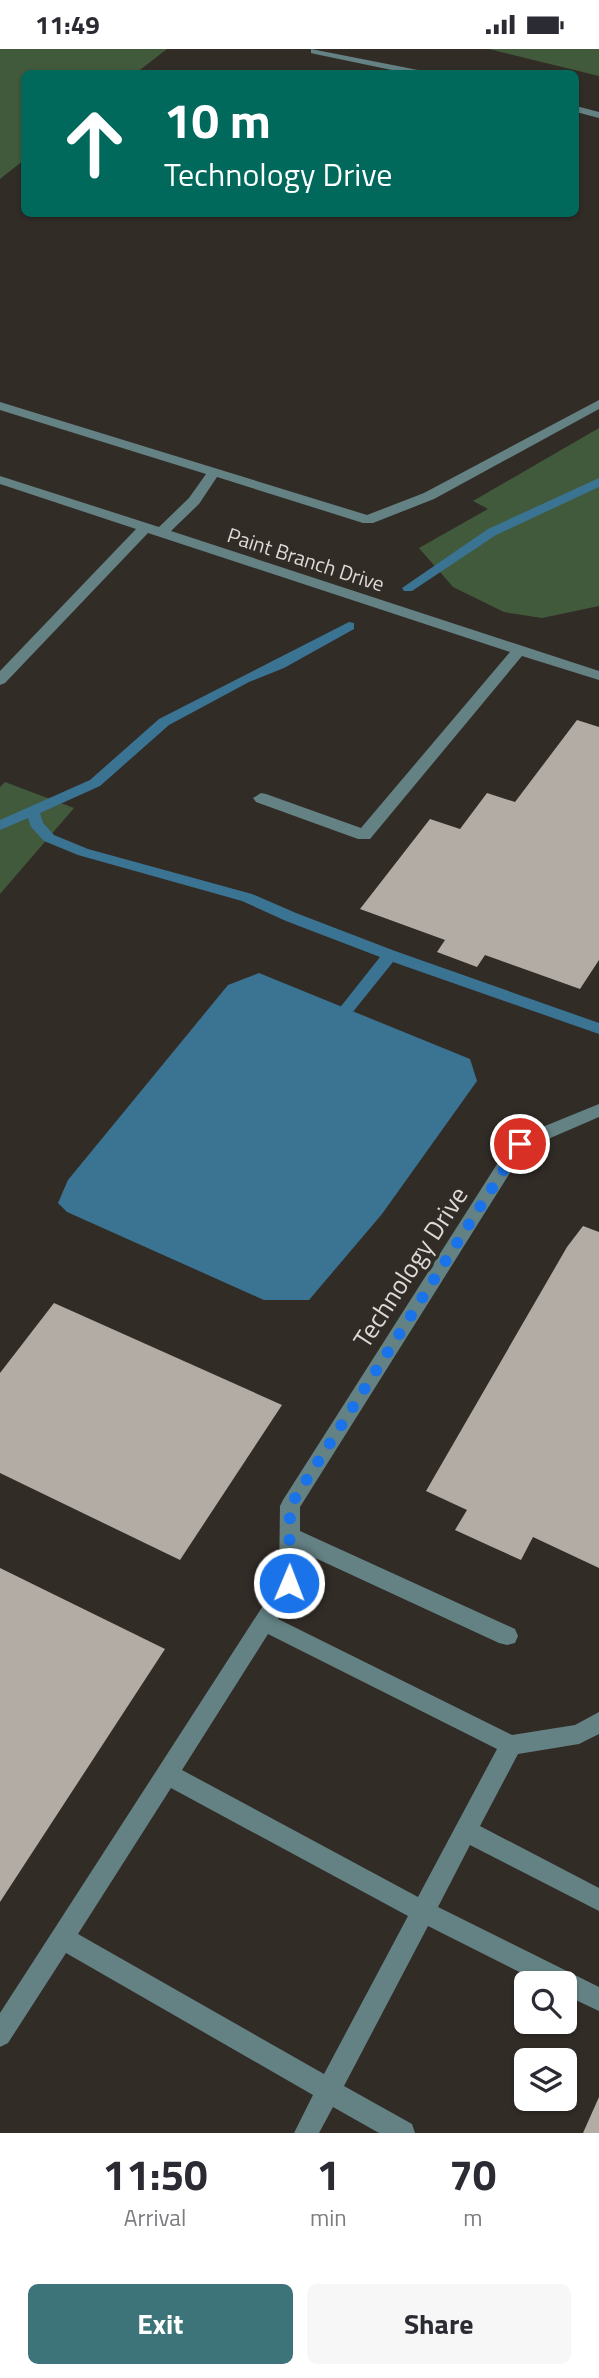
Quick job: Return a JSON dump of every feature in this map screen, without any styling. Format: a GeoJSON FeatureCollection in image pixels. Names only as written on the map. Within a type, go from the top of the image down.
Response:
{"type":"FeatureCollection","features":[{"type":"Feature","properties":{"kind":"street"},"geometry":{"type":"LineString","coordinates":[[315,51],[404,70]]}},
{"type":"Feature","properties":{"kind":"street"},"geometry":{"type":"LineString","coordinates":[[579,110],[599,115]]}},
{"type":"Feature","properties":{"kind":"street"},"geometry":{"type":"LineString","coordinates":[[0,406],[368,520],[429,496],[599,404]]}},
{"type":"Feature","properties":{"kind":"street"},"geometry":{"type":"LineString","coordinates":[[160,534],[194,501],[214,472]]}},
{"type":"Feature","properties":{"kind":"street","name":"Paint Branch Drive"},"geometry":{"type":"LineString","coordinates":[[0,479],[144,529],[599,676]]}},
{"type":"Feature","properties":{"kind":"street"},"geometry":{"type":"LineString","coordinates":[[0,680],[144,529]]}},
{"type":"Feature","properties":{"kind":"street"},"geometry":{"type":"LineString","coordinates":[[261,798],[364,835],[519,650]]}},
{"type":"Feature","properties":{"kind":"street","name":"Technology Drive"},"geometry":{"type":"LineString","coordinates":[[0,2035],[289,1583],[290,1506],[520,1144],[599,1111]]}},
{"type":"Feature","properties":{"kind":"street"},"geometry":{"type":"LineString","coordinates":[[289,1537],[507,1636]]}},
{"type":"Feature","properties":{"kind":"street"},"geometry":{"type":"LineString","coordinates":[[264,1622],[511,1745],[579,1734],[599,1722]]}},
{"type":"Feature","properties":{"kind":"street"},"geometry":{"type":"LineString","coordinates":[[306,2133],[511,1745]]}},
{"type":"Feature","properties":{"kind":"street"},"geometry":{"type":"LineString","coordinates":[[167,1774],[423,1912],[599,1999]]}},
{"type":"Feature","properties":{"kind":"street"},"geometry":{"type":"LineString","coordinates":[[466,1831],[599,1900]]}},
{"type":"Feature","properties":{"kind":"street"},"geometry":{"type":"LineString","coordinates":[[62,1938],[403,2133]]}},
{"type":"Feature","properties":{"kind":"green space"},"geometry":{"type":"Polygon","coordinates":[[[0,49],[167,49],[140,70],[21,70],[21,162],[0,179],[0,49]]]}},
{"type":"Feature","properties":{"kind":"green space"},"geometry":{"type":"Polygon","coordinates":[[[489,49],[599,49],[599,76],[489,49]]]}},
{"type":"Feature","properties":{"kind":"green space"},"geometry":{"type":"Polygon","coordinates":[[[599,428],[599,606],[542,618],[504,612],[453,587],[419,548],[488,509],[473,501],[599,428]]]}},
{"type":"Feature","properties":{"kind":"green space"},"geometry":{"type":"Polygon","coordinates":[[[5,782],[74,808],[0,894],[0,787],[5,782]]]}},
{"type":"Feature","properties":{"kind":"water"},"geometry":{"type":"Polygon","coordinates":[[[259,973],[470,1059],[477,1081],[382,1214],[309,1300],[264,1300],[67,1212],[58,1203],[68,1180],[228,985],[259,973]]]}},
{"type":"Feature","properties":{"kind":"building"},"geometry":{"type":"Polygon","coordinates":[[[577,720],[599,727],[599,960],[580,989],[485,955],[477,967],[437,952],[445,940],[360,909],[430,819],[460,829],[487,793],[515,802],[577,720]]]}},
{"type":"Feature","properties":{"kind":"building"},"geometry":{"type":"Polygon","coordinates":[[[583,1226],[599,1232],[599,1568],[533,1537],[521,1560],[455,1530],[467,1510],[426,1491],[567,1247],[583,1226]]]}},
{"type":"Feature","properties":{"kind":"building"},"geometry":{"type":"Polygon","coordinates":[[[54,1303],[282,1405],[180,1560],[0,1473],[0,1373],[54,1303]]]}},
{"type":"Feature","properties":{"kind":"building"},"geometry":{"type":"Polygon","coordinates":[[[0,1568],[165,1649],[0,1902],[0,1568]]]}},
{"type":"Feature","properties":{"kind":"building"},"geometry":{"type":"Polygon","coordinates":[[[599,2097],[599,2133],[583,2133],[599,2097]]]}},
{"type":"Feature","properties":{"kind":"waterway"},"geometry":{"type":"LineString","coordinates":[[408,588],[492,532],[599,482]]}},
{"type":"Feature","properties":{"kind":"waterway"},"geometry":{"type":"LineString","coordinates":[[0,825],[95,783],[164,722],[244,679],[279,665],[349,626]]}},
{"type":"Feature","properties":{"kind":"waterway"},"geometry":{"type":"LineString","coordinates":[[33,811],[36,824],[49,838],[83,852],[247,897],[390,955]]}},
{"type":"Feature","properties":{"kind":"waterway"},"geometry":{"type":"LineString","coordinates":[[347,1009],[390,955]]}},
{"type":"Feature","properties":{"kind":"waterway"},"geometry":{"type":"LineString","coordinates":[[390,955],[599,1029]]}},
{"type":"Feature","properties":{"kind":"route"},"geometry":{"type":"LineString","coordinates":[[289,1583],[290,1506],[520,1144]]}}]}
